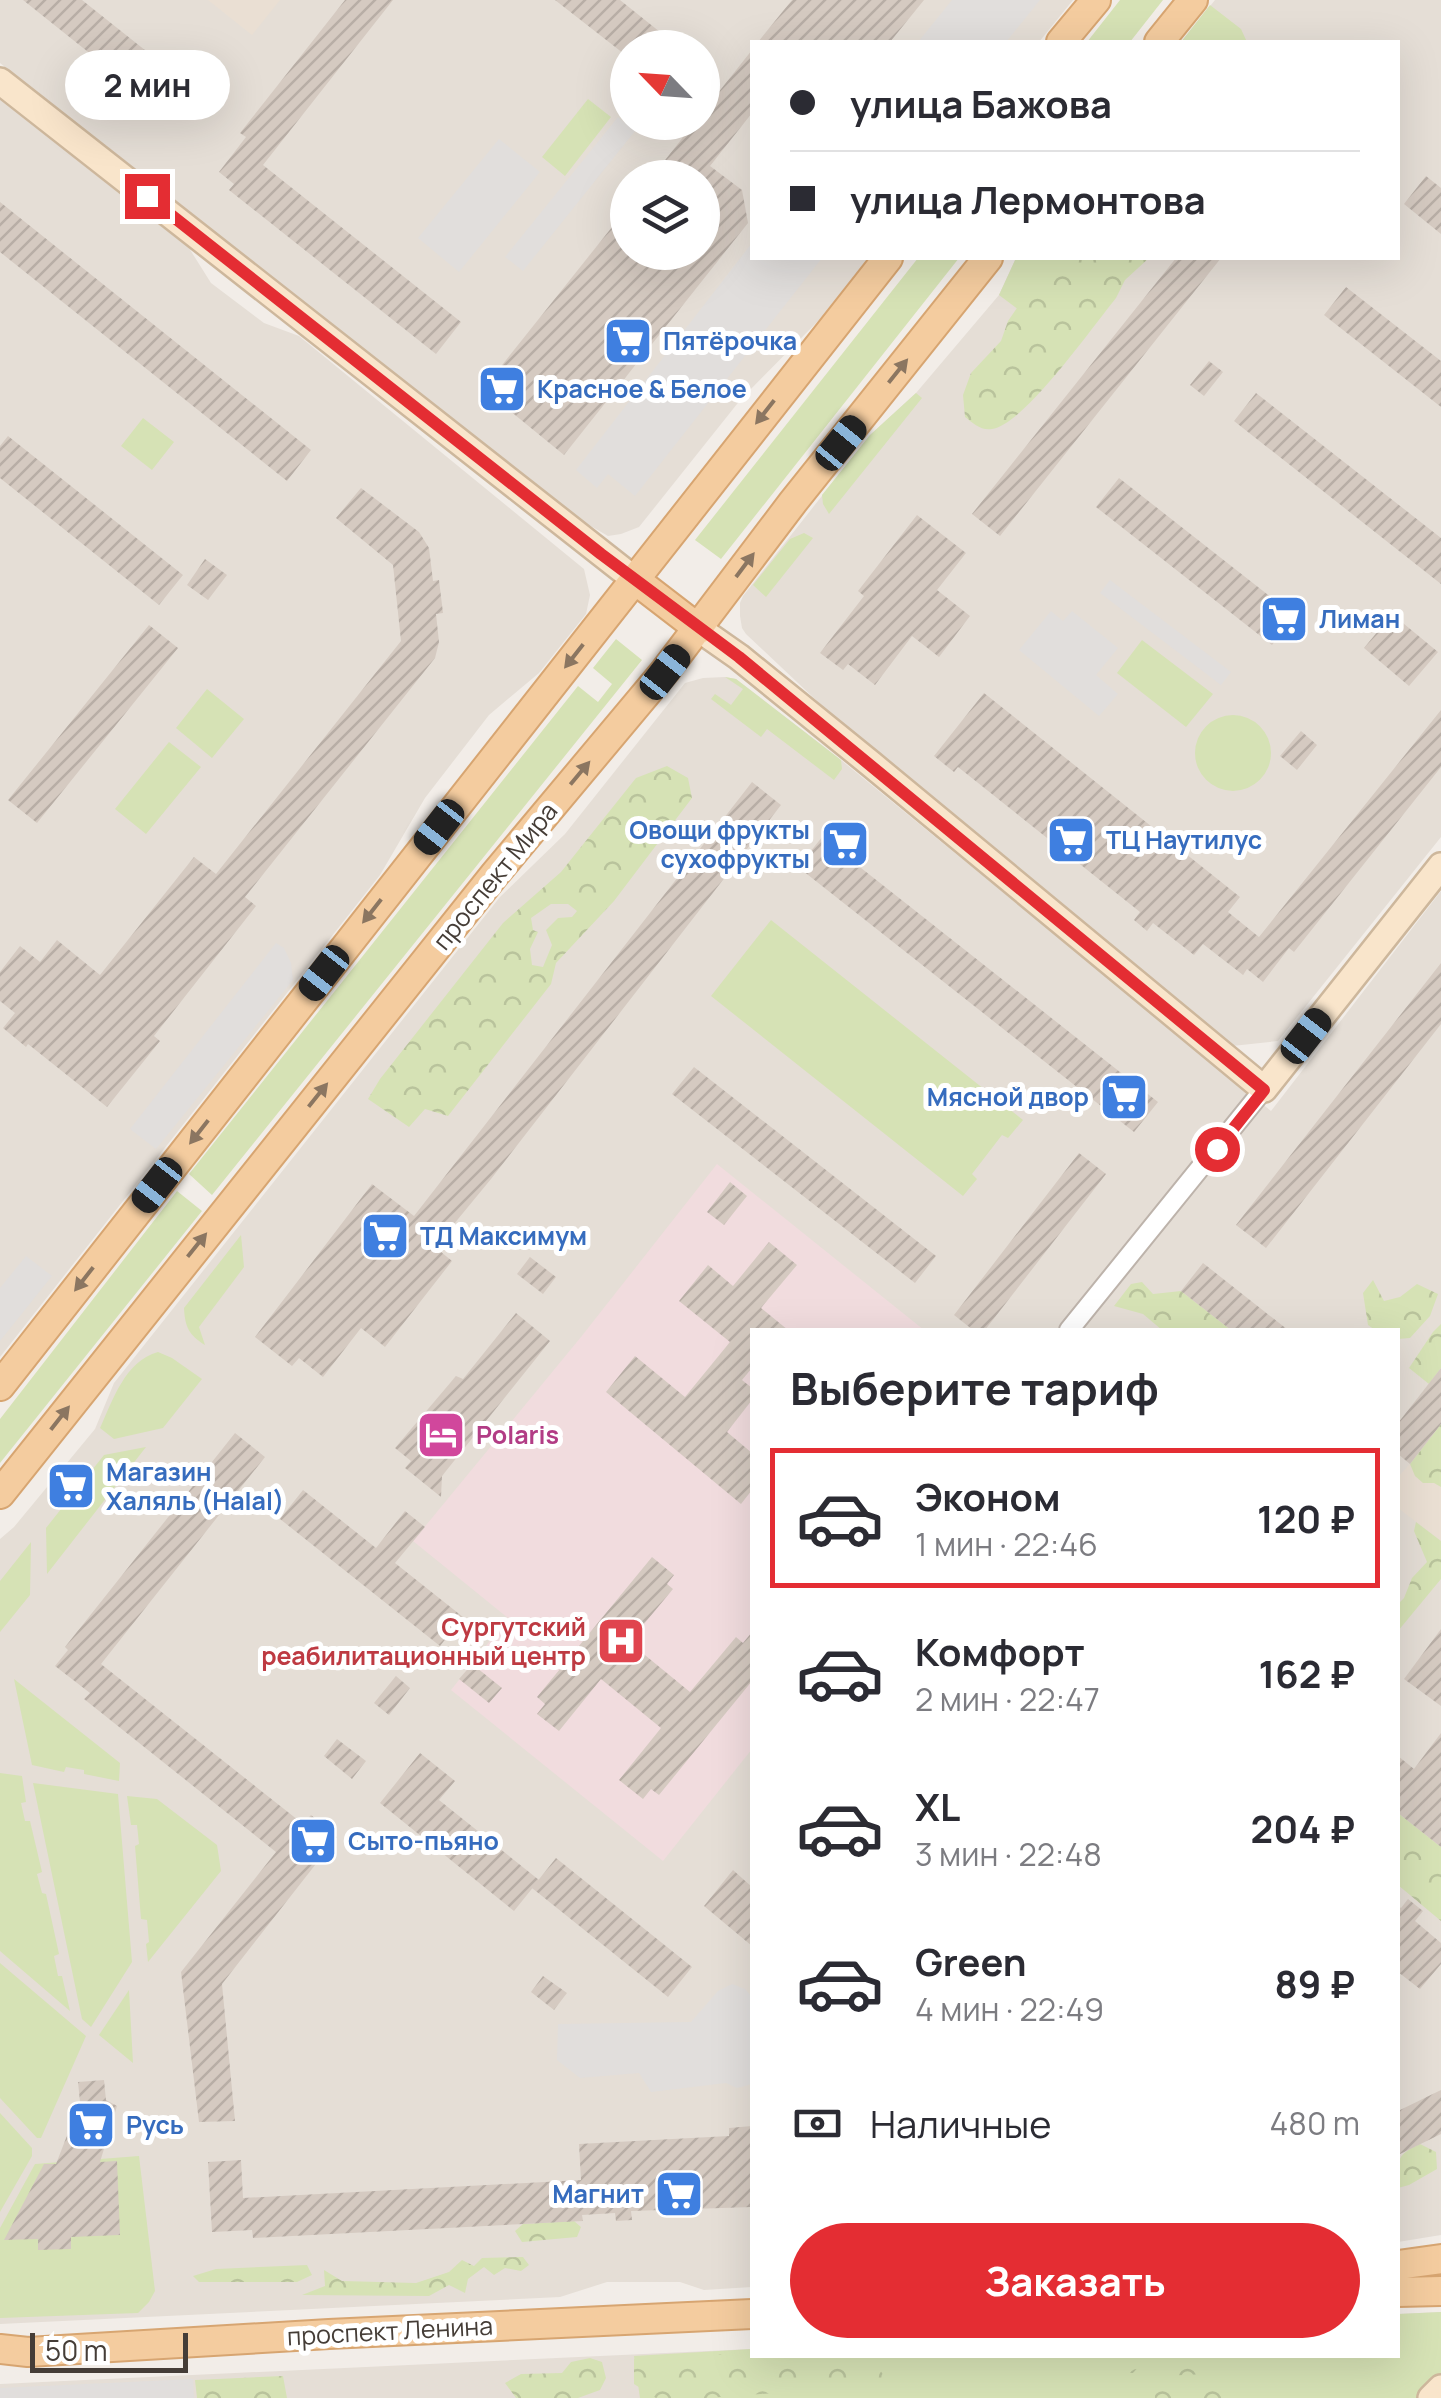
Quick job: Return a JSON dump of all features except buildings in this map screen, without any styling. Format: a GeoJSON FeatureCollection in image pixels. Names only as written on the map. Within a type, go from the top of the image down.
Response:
{"type":"FeatureCollection","features":[{"type":"Feature","properties":{"kind":"main road"},"geometry":{"type":"LineString","coordinates":[[1064,40],[1096,0]]}},
{"type":"Feature","properties":{"kind":"main road"},"geometry":{"type":"LineString","coordinates":[[1161,40],[1193,0]]}},
{"type":"Feature","properties":{"kind":"main road"},"geometry":{"type":"LineString","coordinates":[[0,1386],[886,260]]}},
{"type":"Feature","properties":{"kind":"main road","name":"проспект Мира"},"geometry":{"type":"LineString","coordinates":[[0,1494],[483,889],[698,629],[793,502],[986,260]]}},
{"type":"Feature","properties":{"kind":"main road"},"geometry":{"type":"LineString","coordinates":[[634,580],[698,629]]}},
{"type":"Feature","properties":{"kind":"main road"},"geometry":{"type":"LineString","coordinates":[[1400,2265],[1441,2259]]}},
{"type":"Feature","properties":{"kind":"main road"},"geometry":{"type":"LineString","coordinates":[[1400,2292],[1441,2290]]}},
{"type":"Feature","properties":{"kind":"main road","name":"проспект Ленина"},"geometry":{"type":"LineString","coordinates":[[0,2360],[14,2350],[750,2314]]}},
{"type":"Feature","properties":{"kind":"street"},"geometry":{"type":"LineString","coordinates":[[0,82],[634,580]]}},
{"type":"Feature","properties":{"kind":"street"},"geometry":{"type":"LineString","coordinates":[[698,629],[739,657],[1264,1090]]}},
{"type":"Feature","properties":{"kind":"street"},"geometry":{"type":"LineString","coordinates":[[1070,1328],[1441,866]]}},
{"type":"Feature","properties":{"kind":"street"},"geometry":{"type":"LineString","coordinates":[[1431,2398],[1441,2388]]}},
{"type":"Feature","properties":{"kind":"shaded area"},"geometry":{"type":"Polygon","coordinates":[[[0,0],[1073,0],[1041,40],[750,40],[750,260],[867,260],[823,316],[741,399],[639,527],[608,536],[577,518],[0,63],[0,0]]]}},
{"type":"Feature","properties":{"kind":"shaded area"},"geometry":{"type":"Polygon","coordinates":[[[208,0],[280,0],[252,35],[208,0]]]}},
{"type":"Feature","properties":{"kind":"shaded area"},"geometry":{"type":"Polygon","coordinates":[[[952,0],[1040,0],[1008,40],[920,40],[952,0]]]}},
{"type":"Feature","properties":{"kind":"shaded area"},"geometry":{"type":"Polygon","coordinates":[[[1215,0],[1441,0],[1441,837],[1278,1041],[1232,1046],[835,718],[746,634],[740,616],[743,596],[870,435],[916,393],[999,295],[1015,260],[1400,260],[1400,40],[1183,40],[1215,0]]]}},
{"type":"Feature","properties":{"kind":"shaded area"},"geometry":{"type":"Polygon","coordinates":[[[0,100],[189,248],[211,283],[264,323],[299,336],[584,569],[590,595],[586,614],[539,673],[489,715],[425,798],[380,875],[0,1357],[0,100]]]}},
{"type":"Feature","properties":{"kind":"shaded area"},"geometry":{"type":"Polygon","coordinates":[[[610,127],[610,140],[628,140],[523,271],[505,257],[610,127]]]}},
{"type":"Feature","properties":{"kind":"shaded area"},"geometry":{"type":"Polygon","coordinates":[[[499,139],[540,172],[459,272],[418,238],[499,139]]]}},
{"type":"Feature","properties":{"kind":"shaded area"},"geometry":{"type":"Polygon","coordinates":[[[750,246],[750,260],[820,260],[635,496],[608,474],[597,488],[576,470],[750,246]]]}},
{"type":"Feature","properties":{"kind":"shaded area"},"geometry":{"type":"Polygon","coordinates":[[[1110,580],[1231,672],[1221,685],[1100,593],[1110,580]]]}},
{"type":"Feature","properties":{"kind":"shaded area"},"geometry":{"type":"Polygon","coordinates":[[[1051,611],[1063,621],[1072,611],[1118,648],[1096,675],[1118,694],[1099,716],[1019,650],[1051,611]]]}},
{"type":"Feature","properties":{"kind":"shaded area"},"geometry":{"type":"Polygon","coordinates":[[[703,678],[736,679],[1271,1111],[1441,891],[1441,2235],[1400,2242],[1400,1328],[750,1328],[750,2287],[704,2290],[680,2282],[607,2282],[560,2297],[0,2324],[0,1539],[95,1429],[114,1383],[500,897],[565,834],[685,683],[703,678]]]}},
{"type":"Feature","properties":{"kind":"shaded area"},"geometry":{"type":"Polygon","coordinates":[[[276,943],[284,948],[291,963],[293,980],[156,1149],[130,1129],[276,943]]]}},
{"type":"Feature","properties":{"kind":"shaded area"},"geometry":{"type":"Polygon","coordinates":[[[717,1164],[922,1328],[750,1328],[750,1752],[663,1861],[451,1690],[508,1618],[413,1541],[717,1164]]]}},
{"type":"Feature","properties":{"kind":"shaded area"},"geometry":{"type":"Polygon","coordinates":[[[26,1256],[52,1276],[0,1341],[0,1288],[26,1256]]]}},
{"type":"Feature","properties":{"kind":"shaded area"},"geometry":{"type":"Polygon","coordinates":[[[1410,1464],[1441,1473],[1441,1541],[1400,1510],[1400,1475],[1410,1464]]]}},
{"type":"Feature","properties":{"kind":"shaded area"},"geometry":{"type":"Polygon","coordinates":[[[732,1984],[750,1995],[750,2085],[737,2088],[726,2083],[651,2092],[639,2073],[580,2078],[557,2060],[558,2024],[691,2022],[718,1991],[732,1984]]]}},
{"type":"Feature","properties":{"kind":"shaded area"},"geometry":{"type":"Polygon","coordinates":[[[1441,2312],[1441,2374],[1418,2398],[0,2398],[0,2384],[750,2349],[750,2358],[1400,2358],[1400,2314],[1441,2312]]]}},
{"type":"Feature","properties":{"kind":"shaded area"},"geometry":{"type":"Polygon","coordinates":[[[193,2379],[194,2398],[0,2398],[0,2388],[193,2379]]]}},
{"type":"Feature","properties":{"kind":"green space"},"geometry":{"type":"Polygon","coordinates":[[[1120,0],[1163,0],[1132,40],[1089,40],[1120,0]]]}},
{"type":"Feature","properties":{"kind":"green space"},"geometry":{"type":"Polygon","coordinates":[[[1210,5],[1241,29],[1246,40],[1183,40],[1210,5]]]}},
{"type":"Feature","properties":{"kind":"green space"},"geometry":{"type":"Polygon","coordinates":[[[588,99],[610,116],[565,176],[542,157],[588,99]]]}},
{"type":"Feature","properties":{"kind":"green space"},"geometry":{"type":"Polygon","coordinates":[[[916,260],[957,260],[721,559],[695,540],[916,260]]]}},
{"type":"Feature","properties":{"kind":"green space"},"geometry":{"type":"Polygon","coordinates":[[[1015,260],[1091,260],[1038,324],[999,295],[1015,260]]]}},
{"type":"Feature","properties":{"kind":"green space"},"geometry":{"type":"Polygon","coordinates":[[[1059,260],[1147,260],[1125,280],[1116,298],[1075,351],[1022,411],[992,429],[981,428],[965,417],[963,395],[971,373],[1001,341],[1008,321],[1028,292],[1059,260]]]}},
{"type":"Feature","properties":{"kind":"green space"},"geometry":{"type":"Polygon","coordinates":[[[916,393],[922,398],[829,514],[822,495],[870,435],[916,393]]]}},
{"type":"Feature","properties":{"kind":"green space"},"geometry":{"type":"Polygon","coordinates":[[[143,418],[174,442],[152,470],[121,446],[143,418]]]}},
{"type":"Feature","properties":{"kind":"green space"},"geometry":{"type":"Polygon","coordinates":[[[804,533],[813,538],[766,597],[753,585],[790,539],[804,533]]]}},
{"type":"Feature","properties":{"kind":"green space"},"geometry":{"type":"Polygon","coordinates":[[[616,639],[642,660],[212,1195],[189,1174],[578,686],[598,702],[612,684],[593,668],[616,639]]]}},
{"type":"Feature","properties":{"kind":"green space"},"geometry":{"type":"Polygon","coordinates":[[[1142,640],[1213,694],[1186,727],[1117,673],[1142,640]]]}},
{"type":"Feature","properties":{"kind":"green space"},"geometry":{"type":"Polygon","coordinates":[[[725,677],[736,679],[841,760],[842,769],[834,780],[767,729],[761,737],[711,699],[715,694],[731,705],[743,689],[725,677]]]}},
{"type":"Feature","properties":{"kind":"green space"},"geometry":{"type":"Polygon","coordinates":[[[207,689],[244,719],[212,758],[176,728],[207,689]]]}},
{"type":"Feature","properties":{"kind":"green space"},"geometry":{"type":"Polygon","coordinates":[[[1233,715],[1260,726],[1271,753],[1260,780],[1233,791],[1206,780],[1195,753],[1206,726],[1233,715]]]}},
{"type":"Feature","properties":{"kind":"green space"},"geometry":{"type":"Polygon","coordinates":[[[169,742],[201,767],[146,834],[115,809],[169,742]]]}},
{"type":"Feature","properties":{"kind":"green space"},"geometry":{"type":"Polygon","coordinates":[[[667,766],[688,778],[692,798],[614,901],[556,963],[551,984],[448,1116],[425,1109],[409,1127],[368,1099],[503,923],[561,872],[636,778],[667,766]],[[551,904],[531,918],[533,930],[538,932],[530,949],[532,965],[543,967],[552,945],[546,930],[558,918],[572,917],[577,911],[568,904],[551,904]]]}},
{"type":"Feature","properties":{"kind":"green space"},"geometry":{"type":"Polygon","coordinates":[[[771,920],[1023,1120],[1008,1138],[1002,1135],[972,1174],[977,1179],[963,1196],[711,996],[771,920]]]}},
{"type":"Feature","properties":{"kind":"green space"},"geometry":{"type":"Polygon","coordinates":[[[177,1191],[202,1211],[0,1463],[0,1419],[177,1191]]]}},
{"type":"Feature","properties":{"kind":"green space"},"geometry":{"type":"Polygon","coordinates":[[[241,1235],[244,1267],[199,1327],[205,1345],[189,1330],[184,1308],[241,1235]]]}},
{"type":"Feature","properties":{"kind":"green space"},"geometry":{"type":"Polygon","coordinates":[[[1373,1280],[1384,1301],[1400,1297],[1417,1284],[1438,1294],[1430,1316],[1410,1338],[1400,1339],[1400,1328],[1368,1325],[1363,1293],[1373,1280]]]}},
{"type":"Feature","properties":{"kind":"green space"},"geometry":{"type":"Polygon","coordinates":[[[1142,1282],[1153,1294],[1181,1291],[1228,1328],[1160,1328],[1143,1314],[1114,1306],[1131,1284],[1142,1282]]]}},
{"type":"Feature","properties":{"kind":"green space"},"geometry":{"type":"Polygon","coordinates":[[[1441,1324],[1441,1368],[1429,1384],[1409,1368],[1441,1324]]]}},
{"type":"Feature","properties":{"kind":"green space"},"geometry":{"type":"Polygon","coordinates":[[[158,1352],[202,1379],[163,1428],[114,1439],[100,1428],[115,1394],[137,1364],[158,1352]]]}},
{"type":"Feature","properties":{"kind":"green space"},"geometry":{"type":"Polygon","coordinates":[[[1441,1424],[1441,1487],[1423,1483],[1410,1464],[1441,1424]]]}},
{"type":"Feature","properties":{"kind":"green space"},"geometry":{"type":"Polygon","coordinates":[[[146,1447],[47,1574],[46,1528],[104,1455],[146,1447]]]}},
{"type":"Feature","properties":{"kind":"green space"},"geometry":{"type":"Polygon","coordinates":[[[1416,1522],[1441,1541],[1441,1579],[1400,1629],[1400,1602],[1412,1578],[1427,1562],[1414,1531],[1416,1522]]]}},
{"type":"Feature","properties":{"kind":"green space"},"geometry":{"type":"Polygon","coordinates":[[[31,1542],[30,1595],[0,1632],[0,1581],[31,1542]]]}},
{"type":"Feature","properties":{"kind":"green space"},"geometry":{"type":"Polygon","coordinates":[[[14,1679],[120,1763],[119,1781],[84,1774],[84,1770],[66,1767],[64,1772],[32,1765],[14,1679]]]}},
{"type":"Feature","properties":{"kind":"green space"},"geometry":{"type":"Polygon","coordinates":[[[0,1773],[22,1776],[26,1802],[21,1803],[25,1821],[30,1821],[42,1872],[37,1874],[42,1893],[46,1894],[59,1954],[54,1956],[58,1976],[62,1976],[70,2011],[0,1951],[0,1773]]]}},
{"type":"Feature","properties":{"kind":"green space"},"geometry":{"type":"Polygon","coordinates":[[[33,1783],[118,1794],[132,1962],[91,2027],[82,2019],[33,1783]]]}},
{"type":"Feature","properties":{"kind":"green space"},"geometry":{"type":"Polygon","coordinates":[[[127,1796],[157,1799],[217,1845],[221,1871],[148,1962],[147,1920],[141,1919],[135,1846],[139,1844],[137,1825],[131,1825],[127,1796]]]}},
{"type":"Feature","properties":{"kind":"green space"},"geometry":{"type":"Polygon","coordinates":[[[1400,1815],[1441,1847],[1441,1921],[1400,1887],[1400,1815]]]}},
{"type":"Feature","properties":{"kind":"green space"},"geometry":{"type":"Polygon","coordinates":[[[0,1963],[86,2036],[41,2138],[0,2098],[0,1963]]]}},
{"type":"Feature","properties":{"kind":"green space"},"geometry":{"type":"Polygon","coordinates":[[[129,1990],[133,2063],[99,2035],[129,1990]]]}},
{"type":"Feature","properties":{"kind":"green space"},"geometry":{"type":"Polygon","coordinates":[[[0,2113],[32,2148],[32,2156],[0,2212],[0,2113]]]}},
{"type":"Feature","properties":{"kind":"green space"},"geometry":{"type":"Polygon","coordinates":[[[1420,2144],[1436,2152],[1437,2169],[1400,2187],[1400,2159],[1420,2144]]]}},
{"type":"Feature","properties":{"kind":"green space"},"geometry":{"type":"Polygon","coordinates":[[[139,2156],[155,2291],[149,2302],[138,2313],[0,2318],[0,2228],[35,2164],[139,2156]]]}},
{"type":"Feature","properties":{"kind":"green space"},"geometry":{"type":"Polygon","coordinates":[[[574,2221],[581,2227],[577,2237],[522,2242],[515,2231],[523,2224],[574,2221]]]}},
{"type":"Feature","properties":{"kind":"green space"},"geometry":{"type":"Polygon","coordinates":[[[523,2257],[529,2265],[521,2271],[505,2268],[494,2275],[484,2267],[468,2279],[465,2293],[449,2285],[429,2296],[302,2295],[325,2286],[324,2270],[342,2281],[416,2283],[449,2272],[462,2260],[474,2266],[482,2258],[523,2257]]]}},
{"type":"Feature","properties":{"kind":"green space"},"geometry":{"type":"Polygon","coordinates":[[[307,2265],[312,2275],[297,2282],[199,2282],[193,2276],[216,2269],[307,2265]]]}},
{"type":"Feature","properties":{"kind":"green space"},"geometry":{"type":"Polygon","coordinates":[[[1441,2312],[1441,2374],[1418,2398],[640,2398],[634,2356],[750,2349],[750,2358],[1400,2358],[1400,2314],[1441,2312]]]}},
{"type":"Feature","properties":{"kind":"green space"},"geometry":{"type":"Polygon","coordinates":[[[750,2353],[750,2358],[813,2358],[817,2367],[801,2391],[656,2398],[634,2384],[634,2359],[750,2353]]]}},
{"type":"Feature","properties":{"kind":"green space"},"geometry":{"type":"Polygon","coordinates":[[[590,2358],[602,2362],[606,2378],[600,2390],[578,2398],[516,2398],[505,2383],[521,2374],[562,2373],[571,2362],[590,2358]]]}},
{"type":"Feature","properties":{"kind":"green space"},"geometry":{"type":"Polygon","coordinates":[[[843,2358],[872,2358],[888,2382],[819,2393],[817,2387],[843,2358]]]}},
{"type":"Feature","properties":{"kind":"green space"},"geometry":{"type":"Polygon","coordinates":[[[1099,2358],[1146,2358],[1133,2373],[1113,2373],[1099,2358]]]}},
{"type":"Feature","properties":{"kind":"green space"},"geometry":{"type":"Polygon","coordinates":[[[1164,2358],[1211,2358],[1208,2374],[1160,2376],[1164,2358]]]}},
{"type":"Feature","properties":{"kind":"green space"},"geometry":{"type":"Polygon","coordinates":[[[283,2376],[287,2398],[197,2398],[195,2380],[283,2376]]]}},
{"type":"Feature","properties":{"kind":"green space"},"geometry":{"type":"Polygon","coordinates":[[[1239,2382],[1239,2398],[1155,2398],[1155,2390],[1239,2382]]]}},
{"type":"Feature","properties":{"kind":"place","name":"Пятёрочка"},"geometry":{"type":"Point","coordinates":[628,341]}},
{"type":"Feature","properties":{"kind":"place","name":"Красное & Белое"},"geometry":{"type":"Point","coordinates":[502,389]}},
{"type":"Feature","properties":{"kind":"place","name":"Лиман"},"geometry":{"type":"Point","coordinates":[1284,619]}},
{"type":"Feature","properties":{"kind":"place","name":"ТЦ Наутилус"},"geometry":{"type":"Point","coordinates":[1071,840]}},
{"type":"Feature","properties":{"kind":"place","name":"Овощи фрукты сухофрукты"},"geometry":{"type":"Point","coordinates":[845,844]}},
{"type":"Feature","properties":{"kind":"place","name":"Мясной двор"},"geometry":{"type":"Point","coordinates":[1124,1097]}},
{"type":"Feature","properties":{"kind":"place","name":"ТД Максимум"},"geometry":{"type":"Point","coordinates":[385,1236]}},
{"type":"Feature","properties":{"kind":"place","name":"Polaris"},"geometry":{"type":"Point","coordinates":[441,1435]}},
{"type":"Feature","properties":{"kind":"place","name":"Магазин Халяль (Halal)"},"geometry":{"type":"Point","coordinates":[71,1486]}},
{"type":"Feature","properties":{"kind":"place","name":"Сургутский реабилитационный центр"},"geometry":{"type":"Point","coordinates":[621,1641]}},
{"type":"Feature","properties":{"kind":"place","name":"Сыто-пьяно"},"geometry":{"type":"Point","coordinates":[313,1841]}},
{"type":"Feature","properties":{"kind":"place","name":"Русь"},"geometry":{"type":"Point","coordinates":[91,2125]}},
{"type":"Feature","properties":{"kind":"place","name":"Магнит"},"geometry":{"type":"Point","coordinates":[679,2194]}},
{"type":"Feature","properties":{"kind":"route"},"geometry":{"type":"LineString","coordinates":[[147,196],[601,554],[739,657],[1264,1090],[1217,1149]]}}]}
